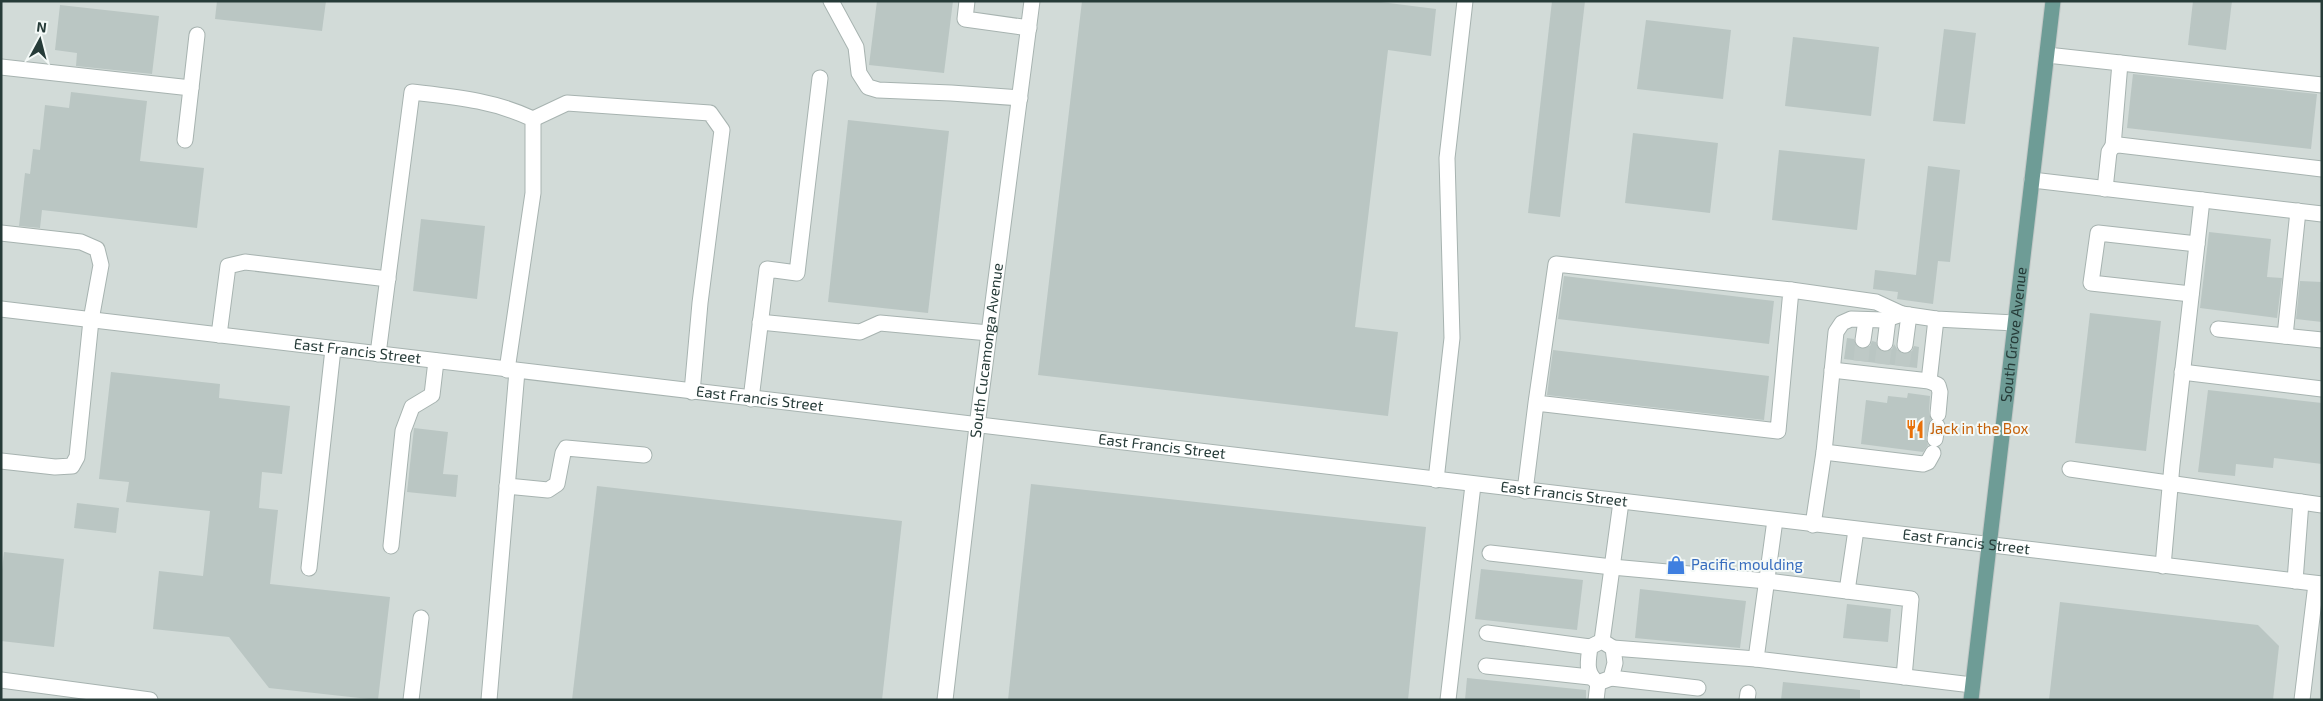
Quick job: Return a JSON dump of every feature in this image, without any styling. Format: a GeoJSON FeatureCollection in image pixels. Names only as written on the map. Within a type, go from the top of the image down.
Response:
{"type":"FeatureCollection","features":[{"type":"Feature","properties":{"kind":"main road","name":"South Grove Avenue"},"geometry":{"type":"LineString","coordinates":[[1972,692],[2053,1]]}},
{"type":"Feature","properties":{"kind":"street"},"geometry":{"type":"LineString","coordinates":[[831,1],[856,47],[859,73],[868,87],[878,90],[1020,98]]}},
{"type":"Feature","properties":{"kind":"street"},"geometry":{"type":"LineString","coordinates":[[967,1],[965,19],[1029,28]]}},
{"type":"Feature","properties":{"kind":"street","name":"South Cucamonga Avenue"},"geometry":{"type":"LineString","coordinates":[[945,700],[977,426],[1032,1]]}},
{"type":"Feature","properties":{"kind":"street"},"geometry":{"type":"LineString","coordinates":[[1436,480],[1452,338],[1447,158],[1465,1]]}},
{"type":"Feature","properties":{"kind":"street"},"geometry":{"type":"LineString","coordinates":[[186,140],[196,35]]}},
{"type":"Feature","properties":{"kind":"street"},"geometry":{"type":"LineString","coordinates":[[2047,55],[2322,85]]}},
{"type":"Feature","properties":{"kind":"street"},"geometry":{"type":"LineString","coordinates":[[2105,189],[2109,152],[2113,146],[2120,63]]}},
{"type":"Feature","properties":{"kind":"street"},"geometry":{"type":"LineString","coordinates":[[1,67],[191,88]]}},
{"type":"Feature","properties":{"kind":"street"},"geometry":{"type":"LineString","coordinates":[[751,399],[767,269],[797,273],[820,78]]}},
{"type":"Feature","properties":{"kind":"street"},"geometry":{"type":"LineString","coordinates":[[378,354],[412,92],[482,101],[509,108],[533,119],[567,103],[710,112],[722,130],[700,303],[692,392]]}},
{"type":"Feature","properties":{"kind":"street"},"geometry":{"type":"LineString","coordinates":[[489,700],[507,486],[512,370],[533,193],[533,119]]}},
{"type":"Feature","properties":{"kind":"street"},"geometry":{"type":"LineString","coordinates":[[2113,146],[2119,145],[2322,169]]}},
{"type":"Feature","properties":{"kind":"street"},"geometry":{"type":"LineString","coordinates":[[2032,180],[2322,214]]}},
{"type":"Feature","properties":{"kind":"street"},"geometry":{"type":"LineString","coordinates":[[2163,566],[2170,484],[2202,200]]}},
{"type":"Feature","properties":{"kind":"street"},"geometry":{"type":"LineString","coordinates":[[2285,336],[2298,211]]}},
{"type":"Feature","properties":{"kind":"street"},"geometry":{"type":"LineString","coordinates":[[1,233],[81,242],[97,248],[101,265],[91,320],[77,457],[72,466],[55,467],[1,461]]}},
{"type":"Feature","properties":{"kind":"street"},"geometry":{"type":"LineString","coordinates":[[2191,294],[2091,283],[2098,234],[2197,244]]}},
{"type":"Feature","properties":{"kind":"street"},"geometry":{"type":"LineString","coordinates":[[219,335],[228,266],[244,262],[388,279]]}},
{"type":"Feature","properties":{"kind":"street"},"geometry":{"type":"LineString","coordinates":[[1525,491],[1556,264],[1791,290],[1876,302],[1900,316],[1905,345]]}},
{"type":"Feature","properties":{"kind":"street"},"geometry":{"type":"LineString","coordinates":[[1536,403],[1778,431],[1791,290]]}},
{"type":"Feature","properties":{"kind":"street","name":"East Francis Street"},"geometry":{"type":"LineString","coordinates":[[1,309],[2319,584]]}},
{"type":"Feature","properties":{"kind":"street"},"geometry":{"type":"LineString","coordinates":[[1813,525],[1824,452],[1836,332],[1842,323],[1851,319],[1866,320],[1900,316],[2015,323]]}},
{"type":"Feature","properties":{"kind":"street"},"geometry":{"type":"LineString","coordinates":[[1885,343],[1900,316]]}},
{"type":"Feature","properties":{"kind":"street"},"geometry":{"type":"LineString","coordinates":[[1929,381],[1936,319]]}},
{"type":"Feature","properties":{"kind":"street"},"geometry":{"type":"LineString","coordinates":[[1864,340],[1866,320]]}},
{"type":"Feature","properties":{"kind":"street"},"geometry":{"type":"LineString","coordinates":[[760,322],[860,332],[880,323],[989,333]]}},
{"type":"Feature","properties":{"kind":"street"},"geometry":{"type":"LineString","coordinates":[[2218,329],[2322,340]]}},
{"type":"Feature","properties":{"kind":"street"},"geometry":{"type":"LineString","coordinates":[[309,568],[333,349]]}},
{"type":"Feature","properties":{"kind":"street"},"geometry":{"type":"LineString","coordinates":[[391,546],[403,431],[412,407],[432,396],[436,361]]}},
{"type":"Feature","properties":{"kind":"street"},"geometry":{"type":"LineString","coordinates":[[1824,452],[1923,464],[1928,462],[1936,433],[1940,392],[1938,385],[1901,372],[1860,367],[1832,370]]}},
{"type":"Feature","properties":{"kind":"street"},"geometry":{"type":"LineString","coordinates":[[2182,372],[2322,389]]}},
{"type":"Feature","properties":{"kind":"street"},"geometry":{"type":"LineString","coordinates":[[507,486],[548,490],[557,484],[566,448],[644,455]]}},
{"type":"Feature","properties":{"kind":"street"},"geometry":{"type":"LineString","coordinates":[[2070,469],[2322,505]]}},
{"type":"Feature","properties":{"kind":"street"},"geometry":{"type":"LineString","coordinates":[[1448,700],[1473,485]]}},
{"type":"Feature","properties":{"kind":"street"},"geometry":{"type":"LineString","coordinates":[[1600,679],[1588,670],[1602,645],[1621,502]]}},
{"type":"Feature","properties":{"kind":"street"},"geometry":{"type":"LineString","coordinates":[[2295,581],[2301,502]]}},
{"type":"Feature","properties":{"kind":"street"},"geometry":{"type":"LineString","coordinates":[[1756,659],[1775,520]]}},
{"type":"Feature","properties":{"kind":"street"},"geometry":{"type":"LineString","coordinates":[[1848,591],[1856,530]]}},
{"type":"Feature","properties":{"kind":"street"},"geometry":{"type":"LineString","coordinates":[[1490,553],[1612,567],[1767,581],[1910,599],[1904,677]]}},
{"type":"Feature","properties":{"kind":"street"},"geometry":{"type":"LineString","coordinates":[[2302,700],[2315,642],[2319,584]]}},
{"type":"Feature","properties":{"kind":"street"},"geometry":{"type":"LineString","coordinates":[[411,700],[421,618]]}},
{"type":"Feature","properties":{"kind":"street"},"geometry":{"type":"LineString","coordinates":[[1487,632],[1756,659],[1904,677],[1972,692]]}},
{"type":"Feature","properties":{"kind":"street"},"geometry":{"type":"LineString","coordinates":[[1596,700],[1600,679],[1614,663],[1602,645]]}},
{"type":"Feature","properties":{"kind":"street"},"geometry":{"type":"LineString","coordinates":[[1486,666],[1698,688]]}},
{"type":"Feature","properties":{"kind":"street"},"geometry":{"type":"LineString","coordinates":[[1,680],[150,700]]}},
{"type":"Feature","properties":{"kind":"shaded area"},"geometry":{"type":"Polygon","coordinates":[[[1,1],[2322,1],[2322,700],[1,700],[1,1]]]}},
{"type":"Feature","properties":{"kind":"building"},"geometry":{"type":"Polygon","coordinates":[[[217,1],[326,1],[322,31],[215,19],[217,1]]]}},
{"type":"Feature","properties":{"kind":"building"},"geometry":{"type":"Polygon","coordinates":[[[877,1],[953,1],[944,73],[869,65],[877,1]]]}},
{"type":"Feature","properties":{"kind":"building"},"geometry":{"type":"Polygon","coordinates":[[[1082,1],[1373,1],[1436,9],[1431,56],[1388,50],[1355,327],[1398,332],[1388,416],[1038,375],[1082,1]]]}},
{"type":"Feature","properties":{"kind":"building"},"geometry":{"type":"Polygon","coordinates":[[[1552,1],[1585,1],[1560,217],[1528,213],[1552,1]]]}},
{"type":"Feature","properties":{"kind":"building"},"geometry":{"type":"Polygon","coordinates":[[[2193,1],[2232,1],[2226,50],[2188,45],[2193,1]]]}},
{"type":"Feature","properties":{"kind":"building"},"geometry":{"type":"Polygon","coordinates":[[[60,5],[159,16],[152,74],[76,66],[77,53],[55,50],[60,5]]]}},
{"type":"Feature","properties":{"kind":"building"},"geometry":{"type":"Polygon","coordinates":[[[1646,20],[1731,30],[1723,99],[1637,89],[1646,20]]]}},
{"type":"Feature","properties":{"kind":"building"},"geometry":{"type":"Polygon","coordinates":[[[1944,29],[1976,33],[1965,124],[1933,121],[1944,29]]]}},
{"type":"Feature","properties":{"kind":"building"},"geometry":{"type":"Polygon","coordinates":[[[1793,37],[1879,47],[1871,116],[1785,106],[1793,37]]]}},
{"type":"Feature","properties":{"kind":"building"},"geometry":{"type":"Polygon","coordinates":[[[2133,74],[2317,94],[2311,149],[2127,128],[2133,74]]]}},
{"type":"Feature","properties":{"kind":"building"},"geometry":{"type":"Polygon","coordinates":[[[71,92],[147,101],[140,161],[204,168],[197,228],[42,210],[40,228],[19,226],[25,173],[30,174],[33,149],[40,150],[45,105],[69,108],[71,92]]]}},
{"type":"Feature","properties":{"kind":"building"},"geometry":{"type":"Polygon","coordinates":[[[848,120],[949,131],[928,313],[828,302],[848,120]]]}},
{"type":"Feature","properties":{"kind":"building"},"geometry":{"type":"Polygon","coordinates":[[[1633,133],[1718,143],[1710,213],[1625,203],[1633,133]]]}},
{"type":"Feature","properties":{"kind":"building"},"geometry":{"type":"Polygon","coordinates":[[[1779,150],[1865,159],[1857,230],[1772,220],[1779,150]]]}},
{"type":"Feature","properties":{"kind":"building"},"geometry":{"type":"Polygon","coordinates":[[[1928,166],[1960,170],[1950,262],[1938,261],[1933,304],[1897,299],[1898,292],[1873,289],[1875,270],[1916,275],[1928,166]]]}},
{"type":"Feature","properties":{"kind":"building"},"geometry":{"type":"Polygon","coordinates":[[[421,219],[485,226],[477,299],[413,291],[421,219]]]}},
{"type":"Feature","properties":{"kind":"building"},"geometry":{"type":"Polygon","coordinates":[[[2209,232],[2271,239],[2267,277],[2282,278],[2277,318],[2200,308],[2209,232]]]}},
{"type":"Feature","properties":{"kind":"building"},"geometry":{"type":"Polygon","coordinates":[[[1564,276],[1774,301],[1769,344],[1558,319],[1564,276]]]}},
{"type":"Feature","properties":{"kind":"building"},"geometry":{"type":"Polygon","coordinates":[[[2300,281],[2322,282],[2322,322],[2296,319],[2300,281]]]}},
{"type":"Feature","properties":{"kind":"building"},"geometry":{"type":"Polygon","coordinates":[[[2090,313],[2161,321],[2146,451],[2075,443],[2090,313]]]}},
{"type":"Feature","properties":{"kind":"building"},"geometry":{"type":"Polygon","coordinates":[[[1847,338],[1854,339],[1857,347],[1862,349],[1870,346],[1872,341],[1876,342],[1879,350],[1884,352],[1892,349],[1894,344],[1899,352],[1904,354],[1912,351],[1914,346],[1919,347],[1917,368],[1844,359],[1847,338]]]}},
{"type":"Feature","properties":{"kind":"building"},"geometry":{"type":"Polygon","coordinates":[[[1553,350],[1769,376],[1764,420],[1547,395],[1553,350]]]}},
{"type":"Feature","properties":{"kind":"building"},"geometry":{"type":"Polygon","coordinates":[[[111,372],[220,384],[219,398],[290,406],[282,474],[262,472],[259,508],[278,510],[270,584],[390,597],[378,700],[269,688],[229,637],[153,629],[159,571],[203,576],[210,511],[126,502],[129,482],[99,479],[111,372]]]}},
{"type":"Feature","properties":{"kind":"building"},"geometry":{"type":"Polygon","coordinates":[[[2208,390],[2322,403],[2322,464],[2274,458],[2273,468],[2236,464],[2235,476],[2198,472],[2208,390]]]}},
{"type":"Feature","properties":{"kind":"building"},"geometry":{"type":"Polygon","coordinates":[[[1908,393],[1930,396],[1929,413],[1931,419],[1926,438],[1928,445],[1923,452],[1861,444],[1866,400],[1887,403],[1888,396],[1907,398],[1908,393]]]}},
{"type":"Feature","properties":{"kind":"building"},"geometry":{"type":"Polygon","coordinates":[[[414,428],[448,432],[443,474],[458,475],[456,497],[407,492],[414,428]]]}},
{"type":"Feature","properties":{"kind":"building"},"geometry":{"type":"Polygon","coordinates":[[[1031,484],[1426,527],[1408,700],[1008,700],[1031,484]]]}},
{"type":"Feature","properties":{"kind":"building"},"geometry":{"type":"Polygon","coordinates":[[[597,486],[902,521],[882,700],[572,700],[597,486]]]}},
{"type":"Feature","properties":{"kind":"building"},"geometry":{"type":"Polygon","coordinates":[[[77,503],[119,508],[116,533],[74,528],[77,503]]]}},
{"type":"Feature","properties":{"kind":"building"},"geometry":{"type":"Polygon","coordinates":[[[4,552],[64,559],[54,647],[1,641],[1,579],[4,552]]]}},
{"type":"Feature","properties":{"kind":"building"},"geometry":{"type":"Polygon","coordinates":[[[1481,569],[1583,580],[1577,630],[1475,619],[1481,569]]]}},
{"type":"Feature","properties":{"kind":"building"},"geometry":{"type":"Polygon","coordinates":[[[1640,589],[1746,601],[1740,648],[1635,638],[1640,589]]]}},
{"type":"Feature","properties":{"kind":"building"},"geometry":{"type":"Polygon","coordinates":[[[2060,602],[2258,625],[2279,646],[2273,700],[2049,700],[2060,602]]]}},
{"type":"Feature","properties":{"kind":"building"},"geometry":{"type":"Polygon","coordinates":[[[1847,604],[1891,609],[1888,642],[1843,638],[1847,604]]]}},
{"type":"Feature","properties":{"kind":"building"},"geometry":{"type":"Polygon","coordinates":[[[1467,678],[1586,690],[1586,700],[1465,700],[1467,678]]]}},
{"type":"Feature","properties":{"kind":"building"},"geometry":{"type":"Polygon","coordinates":[[[1783,682],[1860,690],[1860,700],[1781,700],[1783,682]]]}},
{"type":"Feature","properties":{"kind":"tunnel"},"geometry":{"type":"LineString","coordinates":[[1861,361],[1863,340]]}},
{"type":"Feature","properties":{"kind":"tunnel"},"geometry":{"type":"LineString","coordinates":[[1882,364],[1885,343]]}},
{"type":"Feature","properties":{"kind":"tunnel"},"geometry":{"type":"LineString","coordinates":[[1902,366],[1905,345]]}},
{"type":"Feature","properties":{"kind":"place","name":"Jack in the Box"},"geometry":{"type":"Point","coordinates":[1915,429]}},
{"type":"Feature","properties":{"kind":"place","name":"Pacific moulding"},"geometry":{"type":"Point","coordinates":[1676,565]}}]}
